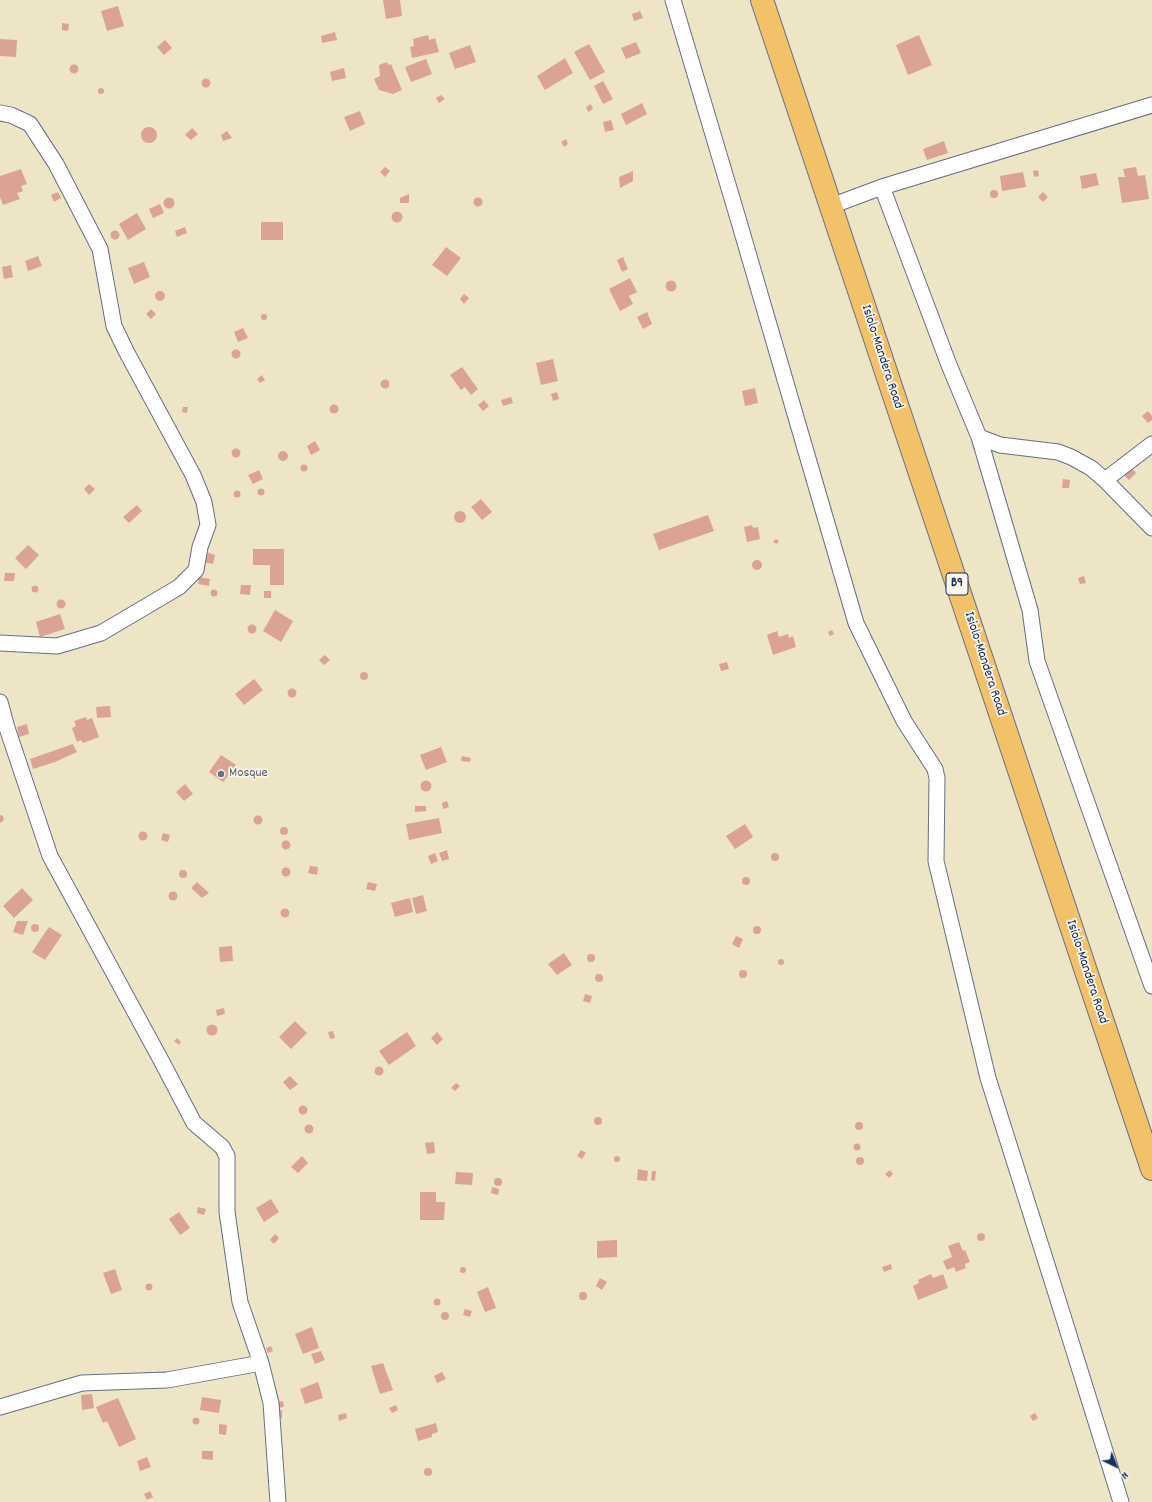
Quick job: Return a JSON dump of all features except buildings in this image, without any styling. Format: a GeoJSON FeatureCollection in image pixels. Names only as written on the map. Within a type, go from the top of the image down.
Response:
{"type":"FeatureCollection","features":[{"type":"Feature","properties":{"kind":"highway","name":"Isiolo-Mandera Road"},"geometry":{"type":"LineString","coordinates":[[762,0],[1152,1169]]}},
{"type":"Feature","properties":{"kind":"street"},"geometry":{"type":"LineString","coordinates":[[673,0],[856,623],[904,721],[935,768],[937,778],[936,861],[988,1078],[1121,1502]]}},
{"type":"Feature","properties":{"kind":"street"},"geometry":{"type":"LineString","coordinates":[[831,206],[882,187],[1152,105]]}},
{"type":"Feature","properties":{"kind":"street"},"geometry":{"type":"LineString","coordinates":[[0,113],[11,115],[30,124],[56,164],[100,249],[114,326],[126,351],[194,475],[204,502],[208,526],[200,546],[196,570],[179,587],[101,633],[57,646],[0,644]]}},
{"type":"Feature","properties":{"kind":"street"},"geometry":{"type":"LineString","coordinates":[[1039,140],[1152,115]]}},
{"type":"Feature","properties":{"kind":"street"},"geometry":{"type":"LineString","coordinates":[[882,187],[948,365],[979,437],[1030,610],[1037,661],[1152,986]]}},
{"type":"Feature","properties":{"kind":"street"},"geometry":{"type":"LineString","coordinates":[[979,437],[1000,445],[1058,452],[1071,456],[1091,468],[1105,480],[1152,528]]}},
{"type":"Feature","properties":{"kind":"street"},"geometry":{"type":"LineString","coordinates":[[1105,480],[1152,444]]}},
{"type":"Feature","properties":{"kind":"street"},"geometry":{"type":"LineString","coordinates":[[0,702],[7,728],[50,856],[194,1123],[222,1147],[227,1156],[227,1212],[240,1302],[261,1363],[271,1403],[278,1502]]}},
{"type":"Feature","properties":{"kind":"street"},"geometry":{"type":"LineString","coordinates":[[0,1407],[82,1383],[167,1380],[261,1363]]}},
{"type":"Feature","properties":{"kind":"place","name":"Mosque"},"geometry":{"type":"Point","coordinates":[221,774]}}]}
